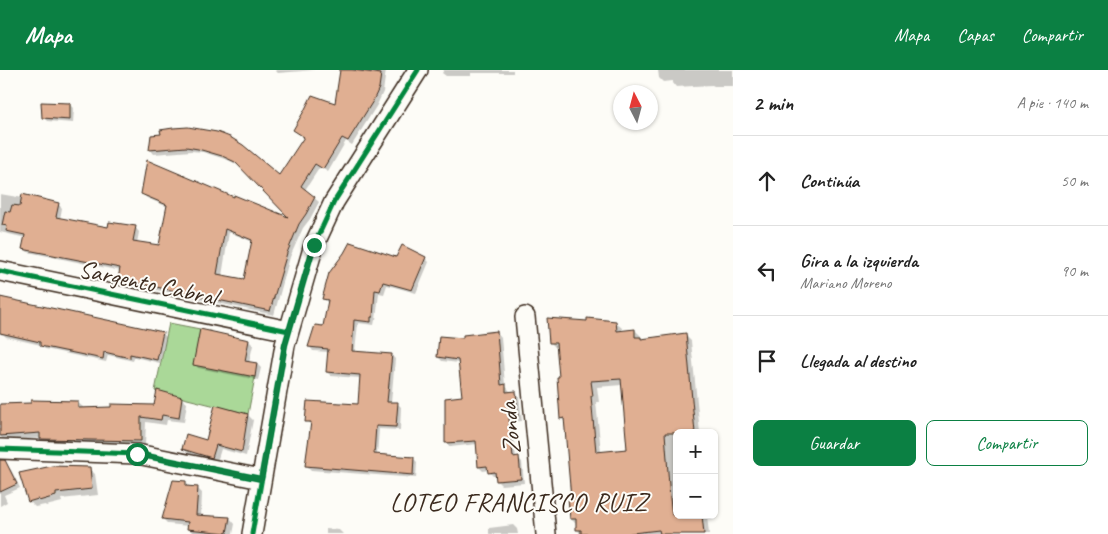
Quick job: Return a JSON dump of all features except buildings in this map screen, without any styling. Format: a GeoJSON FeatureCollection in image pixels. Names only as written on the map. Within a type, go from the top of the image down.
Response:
{"type":"FeatureCollection","features":[{"type":"Feature","properties":{"kind":"street"},"geometry":{"type":"LineString","coordinates":[[252,534],[285,345],[314,245],[334,202],[418,70]]}},
{"type":"Feature","properties":{"kind":"street","name":"Sargento Cabral"},"geometry":{"type":"LineString","coordinates":[[0,271],[289,331]]}},
{"type":"Feature","properties":{"kind":"street","name":"Zonda"},"geometry":{"type":"LineString","coordinates":[[525,317],[546,534]]}},
{"type":"Feature","properties":{"kind":"street"},"geometry":{"type":"LineString","coordinates":[[0,450],[137,454],[261,479]]}},
{"type":"Feature","properties":{"kind":"green space"},"geometry":{"type":"Polygon","coordinates":[[[169,323],[200,329],[255,377],[248,414],[155,391],[169,323]]]}},
{"type":"Feature","properties":{"kind":"cycle path"},"geometry":{"type":"LineString","coordinates":[[252,534],[285,345],[314,245],[334,202],[418,70]]}},
{"type":"Feature","properties":{"kind":"cycle path"},"geometry":{"type":"LineString","coordinates":[[0,271],[289,331]]}},
{"type":"Feature","properties":{"kind":"cycle path"},"geometry":{"type":"LineString","coordinates":[[0,449],[137,454],[261,479]]}},
{"type":"Feature","properties":{"kind":"district","name":"LOTEO FRANCISCO RUIZ"},"geometry":{"type":"Point","coordinates":[519,502]}},
{"type":"Feature","properties":{"kind":"route"},"geometry":{"type":"LineString","coordinates":[[137,454],[261,479],[285,345],[314,245]]}}]}
